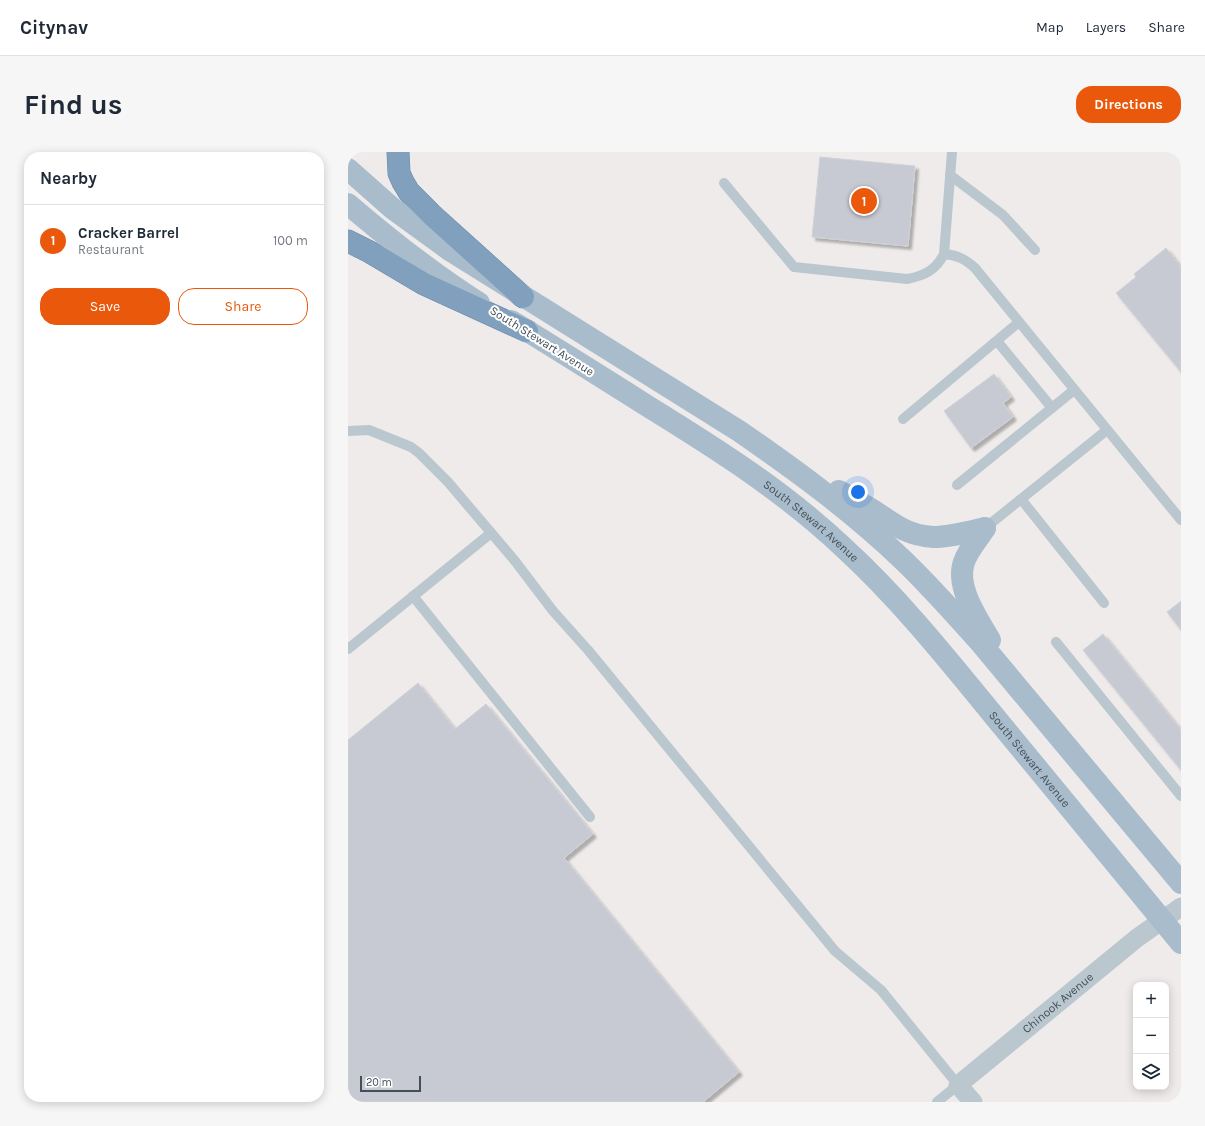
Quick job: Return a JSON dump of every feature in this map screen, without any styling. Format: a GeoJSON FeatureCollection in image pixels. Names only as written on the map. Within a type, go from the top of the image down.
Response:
{"type":"FeatureCollection","features":[{"type":"Feature","properties":{"kind":"highway"},"geometry":{"type":"LineString","coordinates":[[398,152],[399,173],[409,192],[431,214],[523,297]]}},
{"type":"Feature","properties":{"kind":"highway"},"geometry":{"type":"LineString","coordinates":[[348,241],[370,252],[424,284],[527,331]]}},
{"type":"Feature","properties":{"kind":"main road"},"geometry":{"type":"LineString","coordinates":[[348,169],[387,203],[451,251],[780,459],[824,492],[862,524],[904,561],[950,608],[1181,883]]}},
{"type":"Feature","properties":{"kind":"main road","name":"South Stewart Avenue"},"geometry":{"type":"LineString","coordinates":[[348,204],[417,260],[477,301],[706,442],[745,468],[811,518],[844,547],[876,579],[940,650],[1181,943]]}},
{"type":"Feature","properties":{"kind":"main road"},"geometry":{"type":"LineString","coordinates":[[780,459],[870,508],[899,528],[912,533],[932,537],[985,528]]}},
{"type":"Feature","properties":{"kind":"main road"},"geometry":{"type":"LineString","coordinates":[[985,528],[963,563],[961,573],[962,583],[970,604],[1013,682]]}},
{"type":"Feature","properties":{"kind":"street","name":"Chinook Avenue"},"geometry":{"type":"LineString","coordinates":[[958,1085],[1137,938],[1181,907]]}},
{"type":"Feature","properties":{"kind":"street"},"geometry":{"type":"LineString","coordinates":[[958,1085],[973,1102]]}},
{"type":"Feature","properties":{"kind":"lane"},"geometry":{"type":"LineString","coordinates":[[724,183],[794,267],[907,279],[923,275],[931,270],[941,261],[944,254],[952,152]]}},
{"type":"Feature","properties":{"kind":"lane"},"geometry":{"type":"LineString","coordinates":[[950,175],[1003,215],[1035,250]]}},
{"type":"Feature","properties":{"kind":"lane"},"geometry":{"type":"LineString","coordinates":[[944,254],[953,254],[961,257],[975,268],[1181,520]]}},
{"type":"Feature","properties":{"kind":"lane"},"geometry":{"type":"LineString","coordinates":[[903,419],[1019,322]]}},
{"type":"Feature","properties":{"kind":"lane"},"geometry":{"type":"LineString","coordinates":[[997,341],[1052,408]]}},
{"type":"Feature","properties":{"kind":"lane"},"geometry":{"type":"LineString","coordinates":[[957,485],[1074,390]]}},
{"type":"Feature","properties":{"kind":"lane"},"geometry":{"type":"LineString","coordinates":[[348,431],[370,430],[411,447],[448,482],[835,951],[881,990],[958,1085]]}},
{"type":"Feature","properties":{"kind":"lane"},"geometry":{"type":"LineString","coordinates":[[985,528],[1107,430]]}},
{"type":"Feature","properties":{"kind":"lane"},"geometry":{"type":"LineString","coordinates":[[1021,499],[1104,603]]}},
{"type":"Feature","properties":{"kind":"lane"},"geometry":{"type":"LineString","coordinates":[[348,649],[491,533]]}},
{"type":"Feature","properties":{"kind":"lane"},"geometry":{"type":"LineString","coordinates":[[413,596],[590,817]]}},
{"type":"Feature","properties":{"kind":"lane"},"geometry":{"type":"LineString","coordinates":[[1056,642],[1181,796]]}},
{"type":"Feature","properties":{"kind":"lane","name":"Chinook Avenue"},"geometry":{"type":"LineString","coordinates":[[937,1102],[958,1085]]}},
{"type":"Feature","properties":{"kind":"building"},"geometry":{"type":"Polygon","coordinates":[[[820,157],[915,166],[908,246],[812,237],[820,157]]]}},
{"type":"Feature","properties":{"kind":"building"},"geometry":{"type":"Polygon","coordinates":[[[1166,248],[1181,267],[1181,372],[1116,293],[1136,277],[1134,274],[1166,248]]]}},
{"type":"Feature","properties":{"kind":"building"},"geometry":{"type":"Polygon","coordinates":[[[994,374],[1011,397],[1003,403],[1013,417],[971,448],[944,411],[994,374]]]}},
{"type":"Feature","properties":{"kind":"building"},"geometry":{"type":"Polygon","coordinates":[[[1181,601],[1181,630],[1167,612],[1181,601]]]}},
{"type":"Feature","properties":{"kind":"building"},"geometry":{"type":"Polygon","coordinates":[[[1103,634],[1181,730],[1181,770],[1083,650],[1103,634]]]}},
{"type":"Feature","properties":{"kind":"building"},"geometry":{"type":"Polygon","coordinates":[[[418,683],[455,729],[486,704],[593,834],[564,858],[739,1072],[703,1102],[348,1102],[348,740],[418,683]]]}},
{"type":"Feature","properties":{"kind":"place","name":"Cracker Barrel"},"geometry":{"type":"Point","coordinates":[864,201]}}]}
